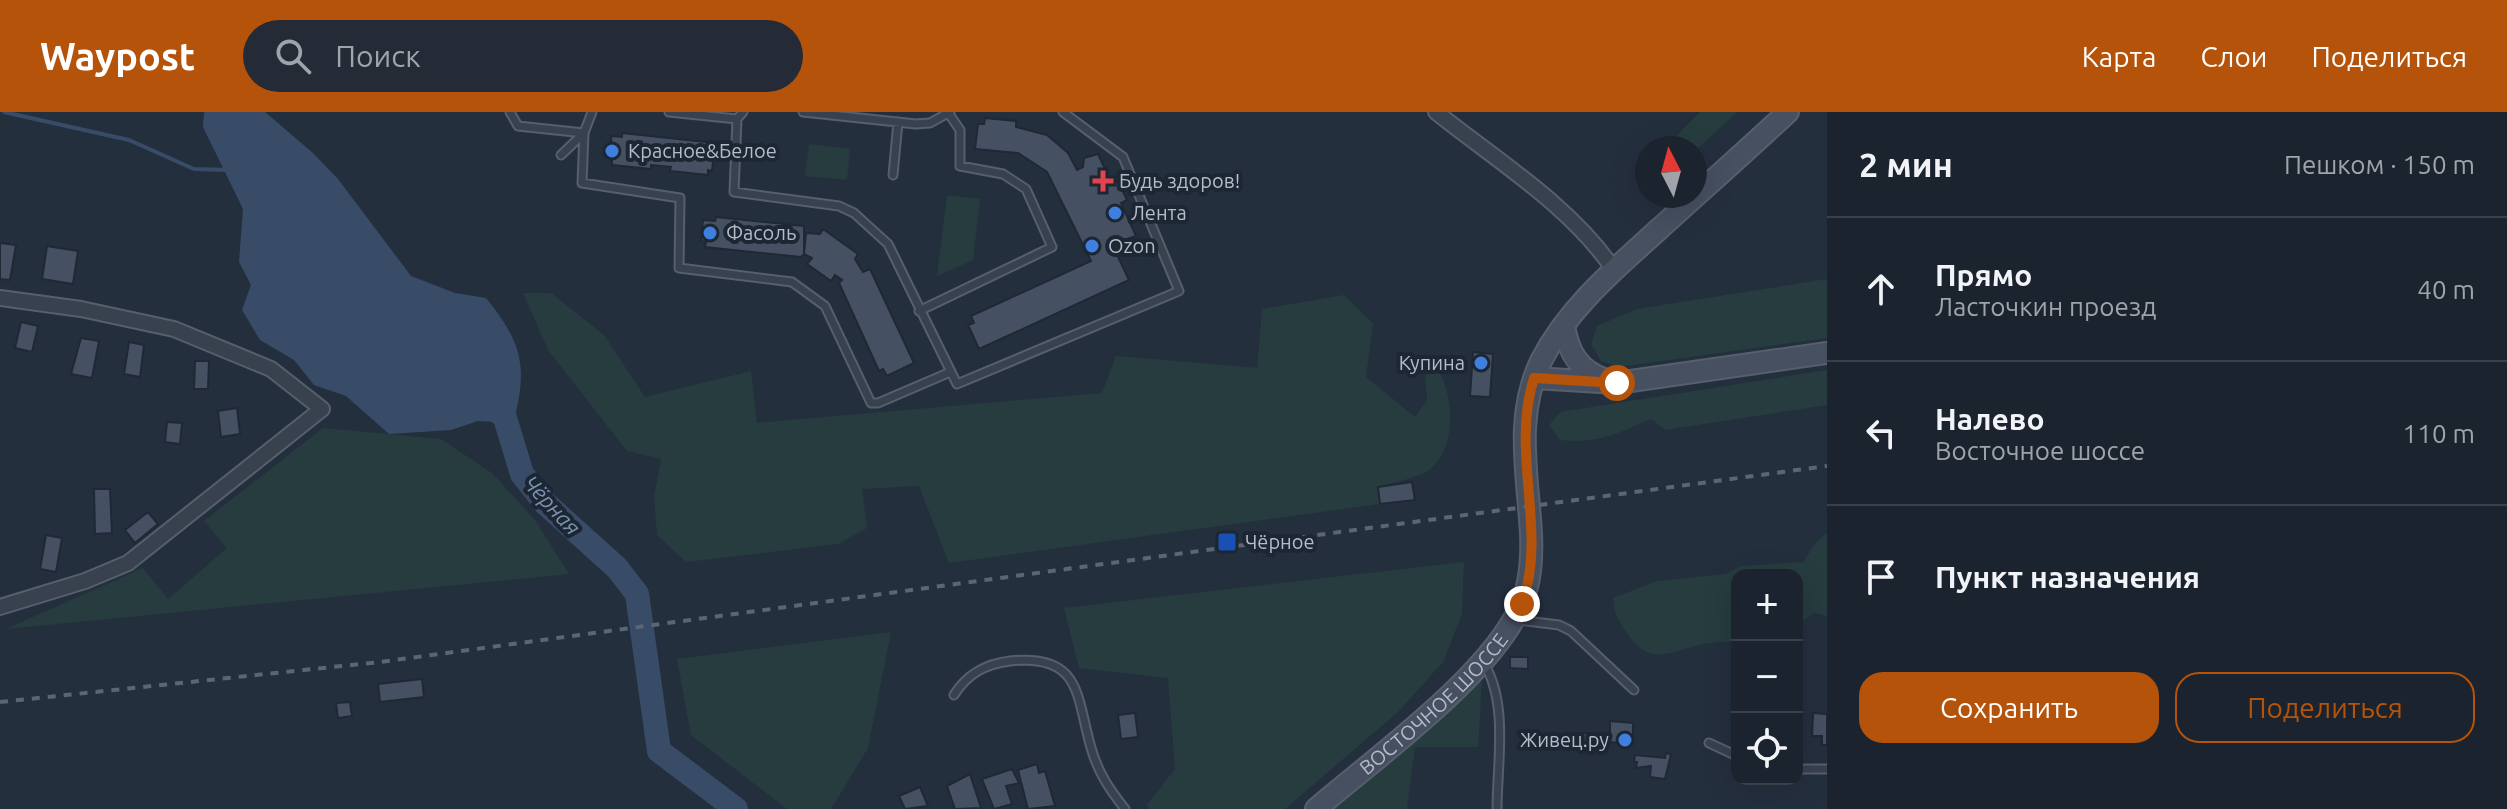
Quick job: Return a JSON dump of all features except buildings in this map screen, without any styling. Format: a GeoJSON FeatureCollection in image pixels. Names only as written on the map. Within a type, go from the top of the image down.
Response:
{"type":"FeatureCollection","features":[{"type":"Feature","properties":{"kind":"main road","name":"ВОСТОЧНОЕ ШОССЕ"},"geometry":{"type":"LineString","coordinates":[[1316,809],[1461,684],[1514,619],[1530,576],[1523,436],[1534,378],[1564,325],[1614,270],[1788,112]]}},
{"type":"Feature","properties":{"kind":"main road"},"geometry":{"type":"LineString","coordinates":[[1564,325],[1573,358],[1587,372],[1617,383]]}},
{"type":"Feature","properties":{"kind":"main road"},"geometry":{"type":"LineString","coordinates":[[1534,378],[1617,383],[1827,353]]}},
{"type":"Feature","properties":{"kind":"street"},"geometry":{"type":"LineString","coordinates":[[1436,112],[1569,219],[1600,249],[1614,270]]}},
{"type":"Feature","properties":{"kind":"street"},"geometry":{"type":"LineString","coordinates":[[0,298],[81,309],[174,329],[271,369],[322,409],[128,563],[71,586],[0,607]]}},
{"type":"Feature","properties":{"kind":"lane"},"geometry":{"type":"LineString","coordinates":[[510,112],[518,126],[584,133]]}},
{"type":"Feature","properties":{"kind":"lane"},"geometry":{"type":"LineString","coordinates":[[592,112],[584,133],[582,183],[680,198],[679,268],[792,282],[825,306],[871,403],[878,403],[948,373]]}},
{"type":"Feature","properties":{"kind":"lane"},"geometry":{"type":"LineString","coordinates":[[669,112],[737,119]]}},
{"type":"Feature","properties":{"kind":"lane"},"geometry":{"type":"LineString","coordinates":[[743,112],[737,119],[734,192],[839,206],[854,213],[888,244],[952,381],[964,384],[1179,291],[1123,157],[1063,112]]}},
{"type":"Feature","properties":{"kind":"lane"},"geometry":{"type":"LineString","coordinates":[[803,112],[924,124],[950,113],[960,130],[960,166],[1003,174],[1026,189],[1052,247],[919,311]]}},
{"type":"Feature","properties":{"kind":"lane"},"geometry":{"type":"LineString","coordinates":[[893,175],[898,122]]}},
{"type":"Feature","properties":{"kind":"lane"},"geometry":{"type":"LineString","coordinates":[[561,155],[584,133]]}},
{"type":"Feature","properties":{"kind":"lane"},"geometry":{"type":"LineString","coordinates":[[1514,619],[1559,625],[1571,631],[1634,690]]}},
{"type":"Feature","properties":{"kind":"lane"},"geometry":{"type":"LineString","coordinates":[[1482,661],[1493,682],[1496,700],[1497,809]]}},
{"type":"Feature","properties":{"kind":"lane"},"geometry":{"type":"LineString","coordinates":[[954,695],[969,676],[1002,662],[1037,662],[1067,675],[1080,694],[1092,749],[1104,781],[1125,809]]}},
{"type":"Feature","properties":{"kind":"lane"},"geometry":{"type":"LineString","coordinates":[[1709,743],[1731,753]]}},
{"type":"Feature","properties":{"kind":"lane"},"geometry":{"type":"LineString","coordinates":[[1803,769],[1827,769]]}},
{"type":"Feature","properties":{"kind":"green space"},"geometry":{"type":"Polygon","coordinates":[[[1700,112],[1737,112],[1707,140],[1707,136],[1676,136],[1700,112]]]}},
{"type":"Feature","properties":{"kind":"green space"},"geometry":{"type":"Polygon","coordinates":[[[809,144],[850,149],[847,180],[805,176],[809,144]]]}},
{"type":"Feature","properties":{"kind":"green space"},"geometry":{"type":"Polygon","coordinates":[[[947,195],[980,199],[973,260],[937,276],[947,195]]]}},
{"type":"Feature","properties":{"kind":"green space"},"geometry":{"type":"Polygon","coordinates":[[[1827,279],[1827,338],[1619,367],[1601,361],[1591,344],[1597,326],[1637,309],[1827,279]]]}},
{"type":"Feature","properties":{"kind":"green space"},"geometry":{"type":"Polygon","coordinates":[[[523,293],[551,293],[604,335],[645,397],[751,371],[757,423],[1102,393],[1116,356],[1257,368],[1262,309],[1344,295],[1373,324],[1366,377],[1415,417],[1427,400],[1425,373],[1437,368],[1447,392],[1449,433],[1446,446],[1432,468],[1414,477],[1378,487],[1380,504],[949,563],[919,486],[862,489],[867,528],[838,544],[686,562],[657,535],[654,497],[661,459],[627,451],[548,350],[523,293]]]}},
{"type":"Feature","properties":{"kind":"green space"},"geometry":{"type":"Polygon","coordinates":[[[1827,370],[1827,405],[1665,430],[1651,419],[1617,433],[1585,441],[1560,440],[1549,425],[1560,412],[1827,370]]]}},
{"type":"Feature","properties":{"kind":"green space"},"geometry":{"type":"Polygon","coordinates":[[[323,428],[441,439],[492,473],[535,520],[569,574],[6,629],[143,568],[168,599],[227,548],[204,521],[323,428]]]}},
{"type":"Feature","properties":{"kind":"green space"},"geometry":{"type":"Polygon","coordinates":[[[1827,533],[1827,616],[1814,613],[1803,621],[1803,569],[1735,569],[1740,566],[1803,562],[1817,541],[1827,533]]]}},
{"type":"Feature","properties":{"kind":"green space"},"geometry":{"type":"Polygon","coordinates":[[[1464,562],[1462,614],[1443,662],[1398,712],[1285,809],[1150,809],[1147,805],[1175,769],[1168,678],[1079,668],[1064,608],[1464,562]]]}},
{"type":"Feature","properties":{"kind":"green space"},"geometry":{"type":"Polygon","coordinates":[[[1731,571],[1731,642],[1704,644],[1668,653],[1651,653],[1635,643],[1614,608],[1613,598],[1657,581],[1731,571]]]}},
{"type":"Feature","properties":{"kind":"green space"},"geometry":{"type":"Polygon","coordinates":[[[891,632],[868,748],[831,809],[787,809],[691,735],[677,659],[891,632]]]}},
{"type":"Feature","properties":{"kind":"green space"},"geometry":{"type":"Polygon","coordinates":[[[1482,680],[1478,747],[1415,747],[1407,809],[1329,809],[1482,680]]]}},
{"type":"Feature","properties":{"kind":"water"},"geometry":{"type":"Polygon","coordinates":[[[204,112],[265,112],[338,179],[411,276],[455,293],[486,298],[506,326],[518,351],[521,378],[516,412],[497,422],[478,421],[451,430],[389,434],[346,396],[314,385],[294,360],[260,340],[242,310],[251,285],[239,262],[243,209],[203,127],[204,112]]]}},
{"type":"Feature","properties":{"kind":"waterway"},"geometry":{"type":"LineString","coordinates":[[4,112],[129,140],[194,169],[229,170]]}},
{"type":"Feature","properties":{"kind":"waterway","name":"Чёрная"},"geometry":{"type":"LineString","coordinates":[[483,396],[505,418],[522,474],[545,503],[617,568],[637,594],[659,751],[736,809]]}},
{"type":"Feature","properties":{"kind":"railway"},"geometry":{"type":"LineString","coordinates":[[0,702],[380,662],[1827,466]]}},
{"type":"Feature","properties":{"kind":"place","name":"Красное&Белое"},"geometry":{"type":"Point","coordinates":[612,151]}},
{"type":"Feature","properties":{"kind":"place","name":"Будь здоров!"},"geometry":{"type":"Point","coordinates":[1103,181]}},
{"type":"Feature","properties":{"kind":"place","name":"Лента"},"geometry":{"type":"Point","coordinates":[1115,213]}},
{"type":"Feature","properties":{"kind":"place","name":"Фасоль"},"geometry":{"type":"Point","coordinates":[710,233]}},
{"type":"Feature","properties":{"kind":"place","name":"Ozon"},"geometry":{"type":"Point","coordinates":[1092,246]}},
{"type":"Feature","properties":{"kind":"place","name":"Купина"},"geometry":{"type":"Point","coordinates":[1481,363]}},
{"type":"Feature","properties":{"kind":"place","name":"Чёрное"},"geometry":{"type":"Point","coordinates":[1227,542]}},
{"type":"Feature","properties":{"kind":"place","name":"Живец.ру"},"geometry":{"type":"Point","coordinates":[1625,740]}},
{"type":"Feature","properties":{"kind":"route"},"geometry":{"type":"LineString","coordinates":[[1522,604],[1530,576],[1531,558],[1523,436],[1534,378],[1617,383]]}}]}
